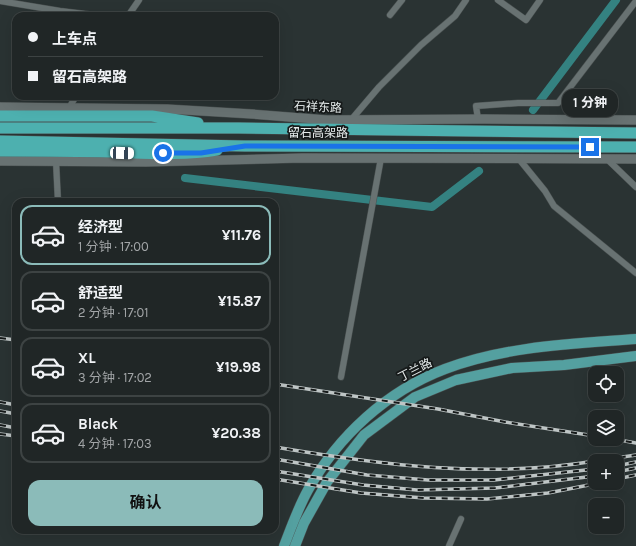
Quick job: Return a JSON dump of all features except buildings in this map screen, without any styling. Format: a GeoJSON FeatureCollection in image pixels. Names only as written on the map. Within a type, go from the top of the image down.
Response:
{"type":"FeatureCollection","features":[{"type":"Feature","properties":{"kind":"highway"},"geometry":{"type":"LineString","coordinates":[[0,116],[152,116],[238,128]]}},
{"type":"Feature","properties":{"kind":"highway","name":"留石高架路"},"geometry":{"type":"LineString","coordinates":[[3,128],[238,128],[377,131],[636,133]]}},
{"type":"Feature","properties":{"kind":"highway","name":"留石高架路"},"geometry":{"type":"LineString","coordinates":[[3,142],[245,146],[636,147]]}},
{"type":"Feature","properties":{"kind":"highway"},"geometry":{"type":"LineString","coordinates":[[0,152],[66,151],[201,153],[245,146]]}},
{"type":"Feature","properties":{"kind":"main road","name":"石祥东路"},"geometry":{"type":"LineString","coordinates":[[0,107],[168,109],[327,120],[636,120]]}},
{"type":"Feature","properties":{"kind":"main road"},"geometry":{"type":"LineString","coordinates":[[0,161],[146,162],[302,158],[636,159]]}},
{"type":"Feature","properties":{"kind":"main road","name":"丁兰路"},"geometry":{"type":"LineString","coordinates":[[284,546],[307,490],[337,446],[361,421],[405,388],[445,369],[491,356],[553,345],[636,339]]}},
{"type":"Feature","properties":{"kind":"main road","name":"丁兰路"},"geometry":{"type":"LineString","coordinates":[[295,546],[304,523],[327,482],[364,435],[415,397],[456,380],[512,368],[564,365],[636,356]]}},
{"type":"Feature","properties":{"kind":"street"},"geometry":{"type":"LineString","coordinates":[[131,12],[139,0]]}},
{"type":"Feature","properties":{"kind":"street"},"geometry":{"type":"LineString","coordinates":[[390,14],[401,0]]}},
{"type":"Feature","properties":{"kind":"street"},"geometry":{"type":"LineString","coordinates":[[351,120],[379,87],[416,50],[455,16],[466,0]]}},
{"type":"Feature","properties":{"kind":"street"},"geometry":{"type":"LineString","coordinates":[[498,0],[526,20],[540,0]]}},
{"type":"Feature","properties":{"kind":"street"},"geometry":{"type":"LineString","coordinates":[[0,1],[68,12]]}},
{"type":"Feature","properties":{"kind":"street"},"geometry":{"type":"LineString","coordinates":[[478,119],[476,106],[518,103],[558,103],[636,1]]}},
{"type":"Feature","properties":{"kind":"street"},"geometry":{"type":"LineString","coordinates":[[69,108],[74,100]]}},
{"type":"Feature","properties":{"kind":"street"},"geometry":{"type":"LineString","coordinates":[[342,378],[381,158]]}},
{"type":"Feature","properties":{"kind":"street"},"geometry":{"type":"LineString","coordinates":[[519,159],[545,191],[554,206],[636,273]]}},
{"type":"Feature","properties":{"kind":"street"},"geometry":{"type":"LineString","coordinates":[[607,159],[636,187]]}},
{"type":"Feature","properties":{"kind":"street"},"geometry":{"type":"LineString","coordinates":[[56,161],[58,198]]}},
{"type":"Feature","properties":{"kind":"street"},"geometry":{"type":"LineString","coordinates":[[449,546],[461,519]]}},
{"type":"Feature","properties":{"kind":"waterway"},"geometry":{"type":"LineString","coordinates":[[533,110],[616,0]]}},
{"type":"Feature","properties":{"kind":"waterway"},"geometry":{"type":"LineString","coordinates":[[185,178],[432,207],[479,171]]}},
{"type":"Feature","properties":{"kind":"railway"},"geometry":{"type":"LineString","coordinates":[[0,338],[12,340]]}},
{"type":"Feature","properties":{"kind":"railway"},"geometry":{"type":"LineString","coordinates":[[279,385],[438,409],[505,422],[588,435]]}},
{"type":"Feature","properties":{"kind":"railway"},"geometry":{"type":"LineString","coordinates":[[0,402],[12,404]]}},
{"type":"Feature","properties":{"kind":"railway"},"geometry":{"type":"LineString","coordinates":[[0,411],[12,413]]}},
{"type":"Feature","properties":{"kind":"railway"},"geometry":{"type":"LineString","coordinates":[[0,425],[12,427]]}},
{"type":"Feature","properties":{"kind":"railway"},"geometry":{"type":"LineString","coordinates":[[0,434],[12,436]]}},
{"type":"Feature","properties":{"kind":"railway"},"geometry":{"type":"LineString","coordinates":[[624,441],[636,443]]}},
{"type":"Feature","properties":{"kind":"railway"},"geometry":{"type":"LineString","coordinates":[[279,448],[315,454],[435,468],[515,469],[588,462]]}},
{"type":"Feature","properties":{"kind":"railway"},"geometry":{"type":"LineString","coordinates":[[624,457],[636,455]]}},
{"type":"Feature","properties":{"kind":"railway"},"geometry":{"type":"LineString","coordinates":[[279,460],[367,475],[428,480],[494,480],[588,470]]}},
{"type":"Feature","properties":{"kind":"railway"},"geometry":{"type":"LineString","coordinates":[[624,465],[636,462]]}},
{"type":"Feature","properties":{"kind":"railway"},"geometry":{"type":"LineString","coordinates":[[624,471],[636,468]]}},
{"type":"Feature","properties":{"kind":"railway"},"geometry":{"type":"LineString","coordinates":[[279,472],[363,485],[417,490],[495,488],[588,477]]}},
{"type":"Feature","properties":{"kind":"railway"},"geometry":{"type":"LineString","coordinates":[[624,478],[636,475]]}},
{"type":"Feature","properties":{"kind":"railway"},"geometry":{"type":"LineString","coordinates":[[279,480],[361,493],[424,498],[487,499],[548,493],[588,485]]}},
{"type":"Feature","properties":{"kind":"route"},"geometry":{"type":"LineString","coordinates":[[163,153],[201,153],[245,146],[590,147]]}}]}
